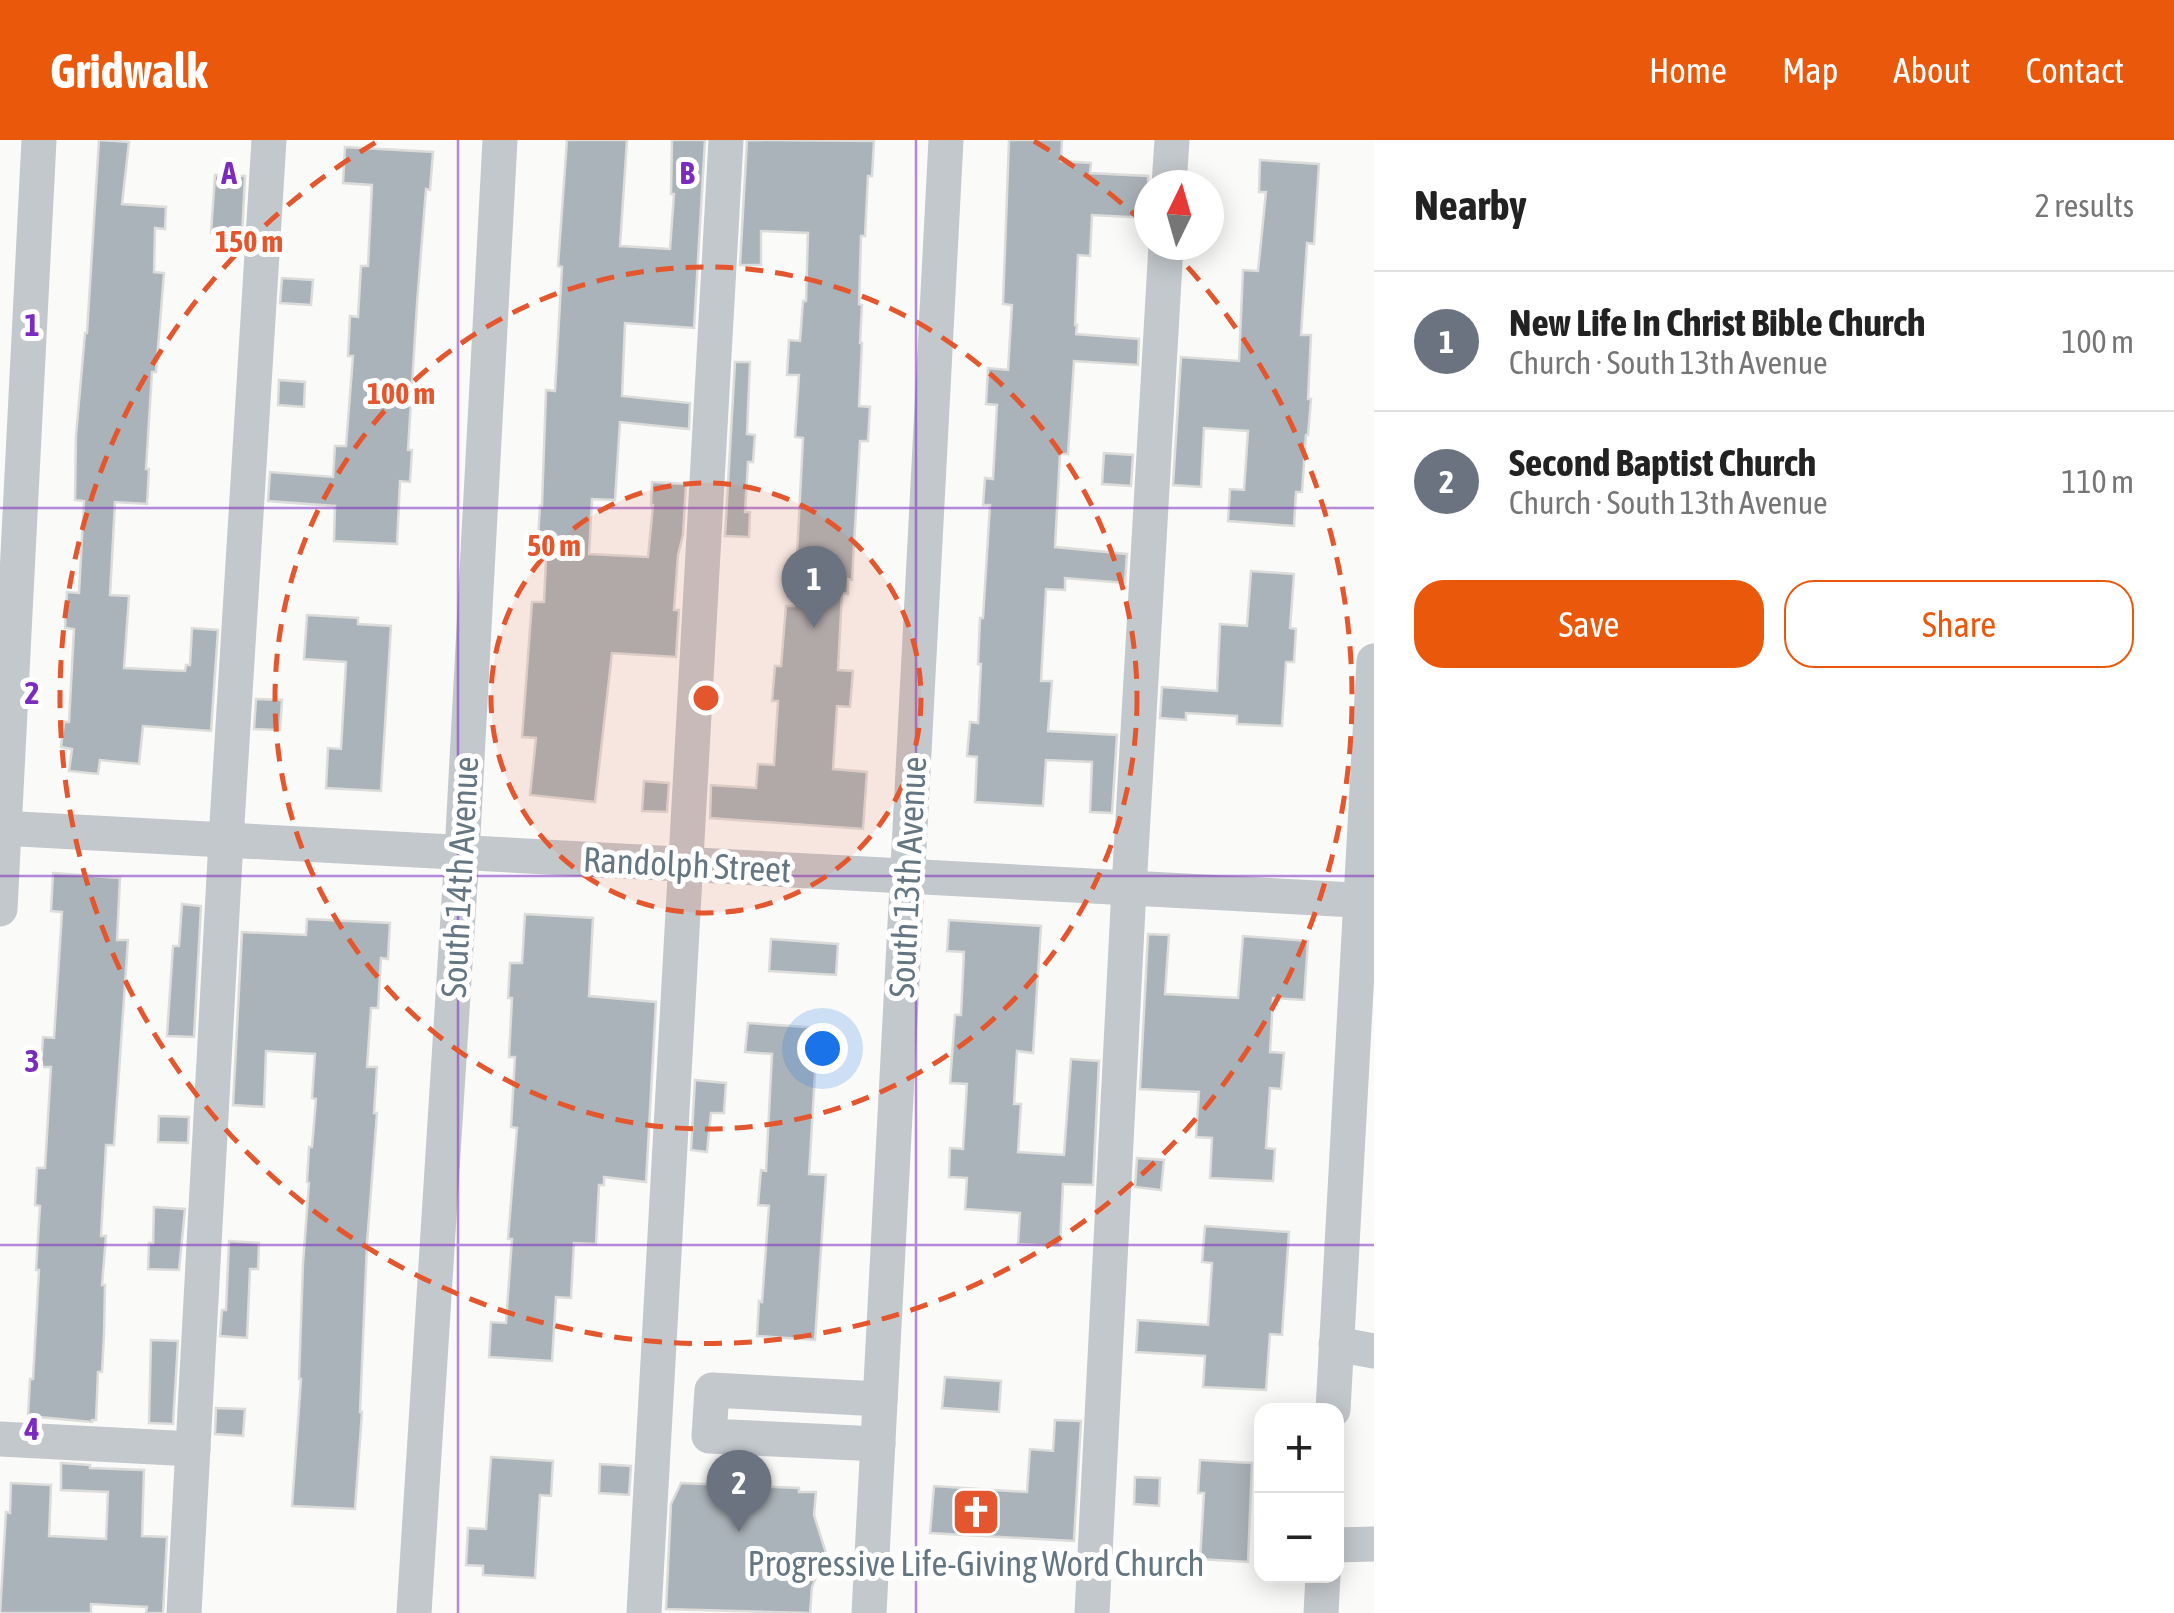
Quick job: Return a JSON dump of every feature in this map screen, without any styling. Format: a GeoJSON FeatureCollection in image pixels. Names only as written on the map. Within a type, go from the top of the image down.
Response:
{"type":"FeatureCollection","features":[{"type":"Feature","properties":{"kind":"street"},"geometry":{"type":"LineString","coordinates":[[0,909],[39,140]]}},
{"type":"Feature","properties":{"kind":"street"},"geometry":{"type":"LineString","coordinates":[[184,1613],[269,140]]}},
{"type":"Feature","properties":{"kind":"street","name":"South 14th Avenue"},"geometry":{"type":"LineString","coordinates":[[414,1613],[462,853],[500,140]]}},
{"type":"Feature","properties":{"kind":"street"},"geometry":{"type":"LineString","coordinates":[[644,1613],[726,140]]}},
{"type":"Feature","properties":{"kind":"street","name":"South 13th Avenue"},"geometry":{"type":"LineString","coordinates":[[869,1613],[946,140]]}},
{"type":"Feature","properties":{"kind":"street"},"geometry":{"type":"LineString","coordinates":[[1171,170],[1172,140]]}},
{"type":"Feature","properties":{"kind":"street"},"geometry":{"type":"LineString","coordinates":[[1092,1613],[1165,260]]}},
{"type":"Feature","properties":{"kind":"street"},"geometry":{"type":"LineString","coordinates":[[1333,1403],[1368,900],[1374,661]]}},
{"type":"Feature","properties":{"kind":"street","name":"Randolph Street"},"geometry":{"type":"LineString","coordinates":[[3,829],[1368,900]]}},
{"type":"Feature","properties":{"kind":"street"},"geometry":{"type":"LineString","coordinates":[[1336,1344],[1374,1351]]}},
{"type":"Feature","properties":{"kind":"street"},"geometry":{"type":"LineString","coordinates":[[878,1444],[709,1436],[712,1390],[880,1399]]}},
{"type":"Feature","properties":{"kind":"street"},"geometry":{"type":"LineString","coordinates":[[0,1439],[193,1450]]}},
{"type":"Feature","properties":{"kind":"street"},"geometry":{"type":"LineString","coordinates":[[1344,1544],[1374,1544]]}},
{"type":"Feature","properties":{"kind":"street"},"geometry":{"type":"LineString","coordinates":[[1321,1613],[1323,1583]]}},
{"type":"Feature","properties":{"kind":"building"},"geometry":{"type":"Polygon","coordinates":[[[99,140],[129,142],[122,204],[166,207],[165,229],[155,228],[154,272],[164,273],[156,372],[152,372],[147,504],[115,502],[110,595],[129,596],[124,668],[185,671],[186,665],[190,665],[192,628],[218,630],[211,731],[143,726],[139,764],[100,760],[98,774],[69,771],[72,749],[61,747],[64,722],[69,722],[74,629],[65,628],[67,592],[79,593],[84,501],[75,500],[76,436],[99,140]]]}},
{"type":"Feature","properties":{"kind":"building"},"geometry":{"type":"Polygon","coordinates":[[[567,140],[627,140],[620,246],[670,249],[672,140],[705,140],[694,328],[625,323],[622,396],[690,403],[689,429],[620,422],[615,500],[592,499],[589,554],[648,557],[652,482],[686,484],[674,610],[679,610],[676,657],[612,653],[595,802],[530,795],[536,738],[522,737],[532,602],[544,602],[547,539],[538,538],[546,390],[555,391],[567,140]]]}},
{"type":"Feature","properties":{"kind":"building"},"geometry":{"type":"Polygon","coordinates":[[[747,140],[874,141],[865,236],[861,236],[859,304],[859,406],[870,407],[868,441],[860,441],[852,580],[848,579],[848,594],[842,593],[838,670],[853,671],[850,707],[837,706],[833,769],[867,772],[863,829],[710,818],[711,785],[756,788],[758,764],[774,765],[778,701],[772,701],[775,666],[781,666],[786,606],[794,606],[798,536],[803,438],[795,437],[799,375],[787,375],[789,340],[800,341],[806,301],[808,233],[761,231],[761,265],[740,265],[747,140]]]}},
{"type":"Feature","properties":{"kind":"building"},"geometry":{"type":"Polygon","coordinates":[[[1009,140],[1062,140],[1061,161],[1091,163],[1090,173],[1134,175],[1134,217],[1092,215],[1090,256],[1078,255],[1075,325],[1076,334],[1139,339],[1138,365],[1074,361],[1068,454],[1060,454],[1055,547],[1127,554],[1125,583],[1065,578],[1065,590],[1046,589],[1041,681],[1052,681],[1048,731],[1117,735],[1112,813],[1090,812],[1092,762],[1046,760],[1043,806],[975,802],[977,757],[967,756],[970,722],[978,723],[980,618],[990,505],[983,505],[985,478],[993,479],[997,405],[986,404],[988,368],[1008,370],[1012,305],[1003,304],[1009,140]]]}},
{"type":"Feature","properties":{"kind":"building"},"geometry":{"type":"Polygon","coordinates":[[[345,147],[433,152],[430,190],[426,189],[417,304],[408,450],[412,450],[410,482],[400,481],[397,544],[334,541],[335,506],[268,501],[270,472],[333,477],[335,446],[346,446],[353,356],[348,356],[350,316],[358,317],[361,266],[368,266],[372,185],[343,183],[345,147]]]}},
{"type":"Feature","properties":{"kind":"building"},"geometry":{"type":"Polygon","coordinates":[[[1260,160],[1319,164],[1314,244],[1307,243],[1301,335],[1311,335],[1311,399],[1302,492],[1296,492],[1294,526],[1228,521],[1230,489],[1244,490],[1248,431],[1204,428],[1201,487],[1173,485],[1181,357],[1239,361],[1243,270],[1258,271],[1266,192],[1259,192],[1260,160]]]}},
{"type":"Feature","properties":{"kind":"building"},"geometry":{"type":"Polygon","coordinates":[[[215,175],[245,176],[242,236],[211,233],[215,175]]]}},
{"type":"Feature","properties":{"kind":"building"},"geometry":{"type":"Polygon","coordinates":[[[282,278],[313,280],[311,305],[280,303],[282,278]]]}},
{"type":"Feature","properties":{"kind":"building"},"geometry":{"type":"Polygon","coordinates":[[[735,362],[750,362],[747,434],[755,435],[753,462],[748,462],[745,512],[750,512],[749,537],[725,536],[735,362]]]}},
{"type":"Feature","properties":{"kind":"building"},"geometry":{"type":"Polygon","coordinates":[[[279,380],[305,382],[304,407],[278,405],[279,380]]]}},
{"type":"Feature","properties":{"kind":"building"},"geometry":{"type":"Polygon","coordinates":[[[1104,453],[1133,455],[1131,486],[1102,484],[1104,453]]]}},
{"type":"Feature","properties":{"kind":"building"},"geometry":{"type":"Polygon","coordinates":[[[1251,571],[1294,574],[1290,628],[1296,629],[1294,662],[1286,662],[1282,726],[1237,724],[1237,716],[1186,713],[1186,720],[1160,718],[1162,687],[1217,691],[1220,624],[1247,626],[1251,571]]]}},
{"type":"Feature","properties":{"kind":"building"},"geometry":{"type":"Polygon","coordinates":[[[307,615],[358,618],[358,624],[391,626],[381,791],[326,788],[328,748],[341,749],[346,662],[304,659],[307,615]]]}},
{"type":"Feature","properties":{"kind":"building"},"geometry":{"type":"Polygon","coordinates":[[[256,699],[282,700],[280,730],[254,729],[256,699]]]}},
{"type":"Feature","properties":{"kind":"building"},"geometry":{"type":"Polygon","coordinates":[[[644,781],[669,783],[667,812],[642,811],[644,781]]]}},
{"type":"Feature","properties":{"kind":"building"},"geometry":{"type":"Polygon","coordinates":[[[53,873],[120,878],[117,940],[128,940],[114,1145],[106,1145],[101,1236],[106,1236],[104,1334],[96,1420],[92,1422],[28,1416],[39,1270],[37,1168],[45,1168],[51,1067],[41,1067],[43,1037],[54,1038],[62,912],[51,911],[53,873]]]}},
{"type":"Feature","properties":{"kind":"building"},"geometry":{"type":"Polygon","coordinates":[[[182,904],[201,906],[194,1037],[167,1036],[173,946],[179,946],[182,904]]]}},
{"type":"Feature","properties":{"kind":"building"},"geometry":{"type":"Polygon","coordinates":[[[525,914],[593,918],[589,996],[656,1002],[646,1182],[604,1177],[604,1185],[599,1185],[596,1244],[574,1243],[571,1298],[556,1297],[552,1361],[489,1357],[491,1322],[506,1323],[517,1128],[511,1127],[515,1057],[509,1057],[512,998],[508,998],[510,963],[522,963],[525,914]]]}},
{"type":"Feature","properties":{"kind":"building"},"geometry":{"type":"Polygon","coordinates":[[[307,919],[390,923],[388,959],[381,958],[378,1008],[371,1008],[367,1067],[377,1067],[377,1113],[355,1509],[292,1506],[309,1147],[316,1099],[312,1098],[315,1054],[266,1051],[264,1107],[233,1105],[242,932],[306,935],[307,919]]]}},
{"type":"Feature","properties":{"kind":"building"},"geometry":{"type":"Polygon","coordinates":[[[949,920],[1041,926],[1033,1053],[1017,1051],[1014,1104],[1021,1104],[1018,1152],[1064,1155],[1071,1059],[1099,1061],[1093,1185],[1063,1184],[1060,1246],[1018,1244],[1020,1213],[965,1209],[967,1178],[949,1177],[950,1148],[963,1149],[967,1084],[950,1083],[955,1015],[961,1015],[964,952],[947,951],[949,920]]]}},
{"type":"Feature","properties":{"kind":"building"},"geometry":{"type":"Polygon","coordinates":[[[1148,934],[1169,935],[1165,994],[1238,998],[1243,936],[1308,941],[1304,1000],[1273,998],[1270,1052],[1284,1053],[1281,1089],[1270,1088],[1266,1148],[1275,1149],[1273,1181],[1210,1178],[1212,1138],[1196,1137],[1199,1092],[1140,1089],[1148,934]]]}},
{"type":"Feature","properties":{"kind":"building"},"geometry":{"type":"Polygon","coordinates":[[[771,939],[838,944],[836,975],[769,971],[771,939]]]}},
{"type":"Feature","properties":{"kind":"building"},"geometry":{"type":"Polygon","coordinates":[[[748,1023],[835,1029],[834,1058],[816,1057],[809,1174],[826,1175],[815,1340],[757,1336],[769,1206],[758,1205],[761,1170],[766,1171],[772,1054],[745,1052],[748,1023]]]}},
{"type":"Feature","properties":{"kind":"building"},"geometry":{"type":"Polygon","coordinates":[[[695,1080],[726,1083],[724,1113],[711,1113],[707,1152],[691,1150],[695,1080]]]}},
{"type":"Feature","properties":{"kind":"building"},"geometry":{"type":"Polygon","coordinates":[[[159,1116],[189,1117],[188,1143],[158,1142],[159,1116]]]}},
{"type":"Feature","properties":{"kind":"building"},"geometry":{"type":"Polygon","coordinates":[[[1137,1158],[1164,1160],[1161,1190],[1135,1187],[1137,1158]]]}},
{"type":"Feature","properties":{"kind":"building"},"geometry":{"type":"Polygon","coordinates":[[[154,1207],[185,1209],[179,1270],[148,1269],[154,1207]]]}},
{"type":"Feature","properties":{"kind":"building"},"geometry":{"type":"Polygon","coordinates":[[[1205,1226],[1289,1232],[1282,1335],[1270,1334],[1266,1390],[1203,1387],[1205,1356],[1136,1352],[1138,1320],[1208,1325],[1212,1263],[1202,1262],[1205,1226]]]}},
{"type":"Feature","properties":{"kind":"building"},"geometry":{"type":"Polygon","coordinates":[[[229,1241],[259,1243],[258,1269],[250,1269],[247,1338],[220,1336],[222,1310],[226,1310],[229,1241]]]}},
{"type":"Feature","properties":{"kind":"building"},"geometry":{"type":"Polygon","coordinates":[[[151,1340],[178,1341],[173,1424],[149,1423],[151,1340]]]}},
{"type":"Feature","properties":{"kind":"building"},"geometry":{"type":"Polygon","coordinates":[[[945,1377],[1001,1381],[999,1412],[942,1408],[945,1377]]]}},
{"type":"Feature","properties":{"kind":"building"},"geometry":{"type":"Polygon","coordinates":[[[216,1408],[245,1409],[243,1436],[215,1434],[216,1408]]]}},
{"type":"Feature","properties":{"kind":"building"},"geometry":{"type":"Polygon","coordinates":[[[1055,1420],[1081,1421],[1074,1541],[930,1533],[934,1486],[1027,1492],[1030,1449],[1053,1451],[1055,1420]]]}},
{"type":"Feature","properties":{"kind":"building"},"geometry":{"type":"Polygon","coordinates":[[[491,1457],[553,1461],[551,1496],[540,1495],[535,1578],[483,1575],[483,1566],[466,1565],[468,1528],[486,1529],[491,1457]]]}},
{"type":"Feature","properties":{"kind":"building"},"geometry":{"type":"Polygon","coordinates":[[[1200,1460],[1252,1463],[1248,1562],[1200,1559],[1204,1493],[1198,1493],[1200,1460]]]}},
{"type":"Feature","properties":{"kind":"building"},"geometry":{"type":"Polygon","coordinates":[[[61,1463],[144,1470],[142,1536],[167,1537],[163,1613],[146,1613],[147,1607],[91,1604],[91,1613],[0,1613],[11,1483],[51,1485],[49,1536],[106,1539],[108,1492],[61,1490],[61,1463]]]}},
{"type":"Feature","properties":{"kind":"building"},"geometry":{"type":"Polygon","coordinates":[[[600,1464],[631,1466],[629,1495],[599,1493],[600,1464]]]}},
{"type":"Feature","properties":{"kind":"building"},"geometry":{"type":"Polygon","coordinates":[[[1135,1477],[1160,1478],[1159,1506],[1134,1504],[1135,1477]]]}},
{"type":"Feature","properties":{"kind":"building"},"geometry":{"type":"Polygon","coordinates":[[[681,1483],[816,1492],[814,1515],[826,1553],[812,1587],[810,1613],[666,1609],[671,1504],[681,1483]]]}},
{"type":"Feature","properties":{"kind":"place","name":"New Life In Christ Bible Church"},"geometry":{"type":"Point","coordinates":[814,628]}},
{"type":"Feature","properties":{"kind":"place","name":"Progressive Life-Giving Word Church"},"geometry":{"type":"Point","coordinates":[976,1512]}},
{"type":"Feature","properties":{"kind":"place","name":"Second Baptist Church"},"geometry":{"type":"Point","coordinates":[739,1532]}}]}
